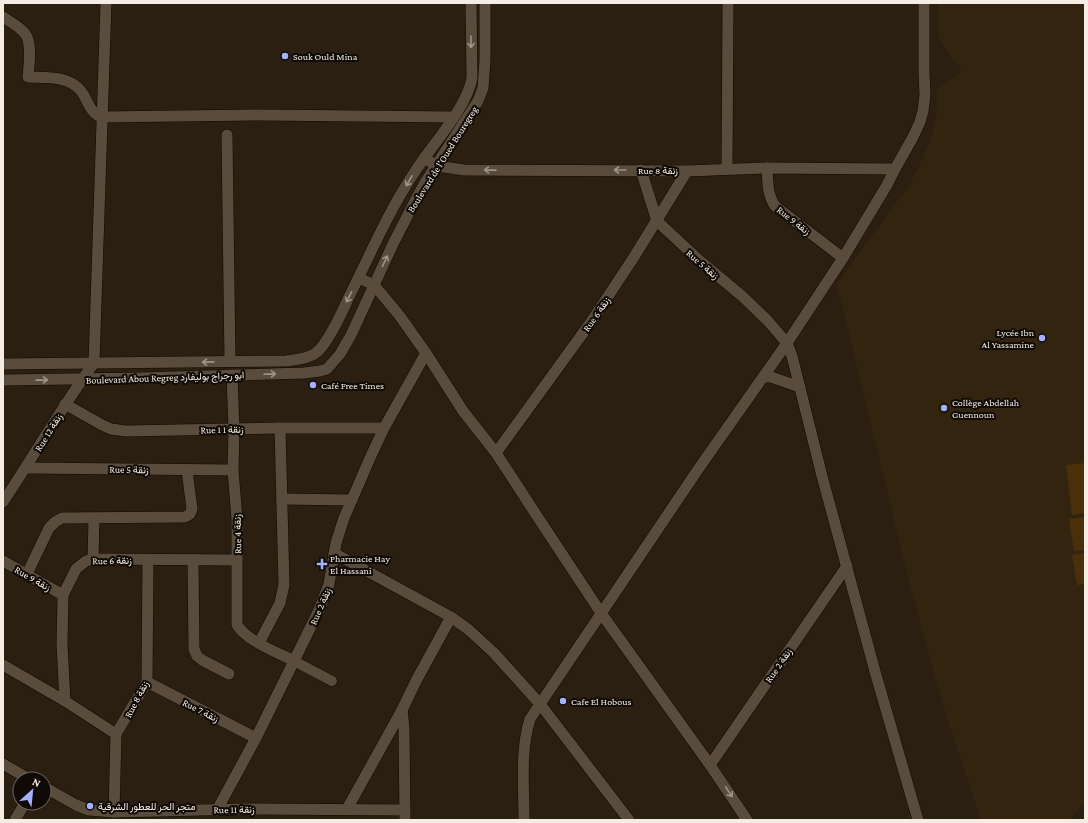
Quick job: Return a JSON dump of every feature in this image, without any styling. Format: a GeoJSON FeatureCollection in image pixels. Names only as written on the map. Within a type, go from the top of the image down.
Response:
{"type":"FeatureCollection","features":[{"type":"Feature","properties":{"kind":"street"},"geometry":{"type":"LineString","coordinates":[[94,363],[106,3]]}},
{"type":"Feature","properties":{"kind":"street","name":"Boulevard de l'Oued Bouregreg"},"geometry":{"type":"LineString","coordinates":[[316,354],[334,328],[379,235],[412,174],[454,118],[471,85],[471,3]]}},
{"type":"Feature","properties":{"kind":"street","name":"Boulevard de l'Oued Bouregreg"},"geometry":{"type":"LineString","coordinates":[[327,368],[340,354],[351,335],[405,220],[426,181],[478,101],[483,88],[485,60],[485,3]]}},
{"type":"Feature","properties":{"kind":"street"},"geometry":{"type":"LineString","coordinates":[[727,169],[728,3]]}},
{"type":"Feature","properties":{"kind":"street"},"geometry":{"type":"LineString","coordinates":[[524,820],[524,746],[526,731],[530,719],[699,468],[764,377],[843,258],[913,137],[920,122],[925,95],[924,3]]}},
{"type":"Feature","properties":{"kind":"street"},"geometry":{"type":"LineString","coordinates":[[3,17],[18,27],[26,35],[29,42],[28,77],[64,80],[73,84],[82,92],[90,109],[101,117],[262,115],[454,118]]}},
{"type":"Feature","properties":{"kind":"street"},"geometry":{"type":"LineString","coordinates":[[227,135],[230,361]]}},
{"type":"Feature","properties":{"kind":"street","name":"Rue 8 زنقة"},"geometry":{"type":"LineString","coordinates":[[424,158],[437,166],[464,170],[688,171],[767,168],[894,169]]}},
{"type":"Feature","properties":{"kind":"street","name":"Rue 9 زنقة"},"geometry":{"type":"LineString","coordinates":[[767,168],[769,195],[775,206],[843,258]]}},
{"type":"Feature","properties":{"kind":"street"},"geometry":{"type":"LineString","coordinates":[[642,170],[657,221]]}},
{"type":"Feature","properties":{"kind":"street","name":"Rue 6 زنقة"},"geometry":{"type":"LineString","coordinates":[[496,453],[591,322],[688,171]]}},
{"type":"Feature","properties":{"kind":"street","name":"Rue 5 زنقة"},"geometry":{"type":"LineString","coordinates":[[657,221],[689,251],[742,296],[767,320],[787,343]]}},
{"type":"Feature","properties":{"kind":"street"},"geometry":{"type":"LineString","coordinates":[[359,278],[374,285],[399,314],[463,411],[496,453],[601,613],[710,764],[747,820]]}},
{"type":"Feature","properties":{"kind":"street"},"geometry":{"type":"LineString","coordinates":[[787,343],[792,356],[822,476],[876,675],[918,820]]}},
{"type":"Feature","properties":{"kind":"street","name":"Rue 2 زنقة"},"geometry":{"type":"LineString","coordinates":[[216,810],[256,738],[320,608],[330,584],[334,553],[339,533],[352,500],[384,428],[426,353]]}},
{"type":"Feature","properties":{"kind":"street","name":"Boulevard Abou Regreg ابو رجراج بوليفارد"},"geometry":{"type":"LineString","coordinates":[[3,364],[286,361],[308,358],[316,354]]}},
{"type":"Feature","properties":{"kind":"street","name":"Rue 12 زنقة"},"geometry":{"type":"LineString","coordinates":[[3,502],[26,468],[65,404],[94,363]]}},
{"type":"Feature","properties":{"kind":"street","name":"Boulevard Abou Regreg ابو رجراج بوليفارد"},"geometry":{"type":"LineString","coordinates":[[3,380],[82,380],[232,375],[308,372],[320,371],[327,368]]}},
{"type":"Feature","properties":{"kind":"street","name":"Rue 4 زنقة"},"geometry":{"type":"LineString","coordinates":[[232,375],[234,428],[233,470],[237,519],[238,560],[237,625],[241,631],[259,643],[294,662]]}},
{"type":"Feature","properties":{"kind":"street"},"geometry":{"type":"LineString","coordinates":[[764,377],[800,387]]}},
{"type":"Feature","properties":{"kind":"street","name":"Rue 1 زنقة 1"},"geometry":{"type":"LineString","coordinates":[[65,404],[111,429],[126,431],[234,428],[384,428]]}},
{"type":"Feature","properties":{"kind":"street"},"geometry":{"type":"LineString","coordinates":[[259,643],[280,603],[284,585],[280,428]]}},
{"type":"Feature","properties":{"kind":"street","name":"Rue 5 زنقة"},"geometry":{"type":"LineString","coordinates":[[26,468],[233,470]]}},
{"type":"Feature","properties":{"kind":"street"},"geometry":{"type":"LineString","coordinates":[[27,574],[49,528],[62,518],[185,517],[190,514],[192,509],[187,470]]}},
{"type":"Feature","properties":{"kind":"street"},"geometry":{"type":"LineString","coordinates":[[282,499],[352,500]]}},
{"type":"Feature","properties":{"kind":"street"},"geometry":{"type":"LineString","coordinates":[[93,559],[94,518]]}},
{"type":"Feature","properties":{"kind":"street"},"geometry":{"type":"LineString","coordinates":[[334,553],[451,617],[469,630],[494,654],[540,704],[629,820]]}},
{"type":"Feature","properties":{"kind":"street","name":"Rue 6 زنقة"},"geometry":{"type":"LineString","coordinates":[[65,701],[62,644],[63,595],[76,569],[80,565],[93,559],[238,560]]}},
{"type":"Feature","properties":{"kind":"street","name":"Rue 8 زنقة"},"geometry":{"type":"LineString","coordinates":[[114,812],[116,734],[147,682],[148,560]]}},
{"type":"Feature","properties":{"kind":"street"},"geometry":{"type":"LineString","coordinates":[[193,560],[194,649],[197,656],[202,660],[229,674]]}},
{"type":"Feature","properties":{"kind":"street","name":"Rue 9 زنقة"},"geometry":{"type":"LineString","coordinates":[[3,561],[63,595]]}},
{"type":"Feature","properties":{"kind":"street","name":"Rue 2 زنقة"},"geometry":{"type":"LineString","coordinates":[[710,764],[847,566]]}},
{"type":"Feature","properties":{"kind":"street"},"geometry":{"type":"LineString","coordinates":[[347,809],[402,710],[451,617]]}},
{"type":"Feature","properties":{"kind":"street"},"geometry":{"type":"LineString","coordinates":[[294,662],[332,681]]}},
{"type":"Feature","properties":{"kind":"street"},"geometry":{"type":"LineString","coordinates":[[3,664],[116,734]]}},
{"type":"Feature","properties":{"kind":"street","name":"Rue 7 زنقة"},"geometry":{"type":"LineString","coordinates":[[147,682],[256,738]]}},
{"type":"Feature","properties":{"kind":"street"},"geometry":{"type":"LineString","coordinates":[[402,710],[404,728],[405,815]]}},
{"type":"Feature","properties":{"kind":"street"},"geometry":{"type":"LineString","coordinates":[[3,764],[15,771]]}},
{"type":"Feature","properties":{"kind":"street","name":"Rue 11 زنقة"},"geometry":{"type":"LineString","coordinates":[[52,792],[76,805],[89,810],[114,812],[176,815],[216,810],[347,809],[405,815]]}},
{"type":"Feature","properties":{"kind":"street"},"geometry":{"type":"LineString","coordinates":[[15,820],[20,811]]}},
{"type":"Feature","properties":{"kind":"shaded area"},"geometry":{"type":"Polygon","coordinates":[[[938,3],[1085,3],[1085,802],[1070,820],[981,820],[942,702],[908,577],[837,284],[909,185],[932,136],[938,106],[938,89],[962,71],[939,39],[938,3]]]}},
{"type":"Feature","properties":{"kind":"shaded area"},"geometry":{"type":"Polygon","coordinates":[[[1085,463],[1085,513],[1072,515],[1066,465],[1085,463]]]}},
{"type":"Feature","properties":{"kind":"shaded area"},"geometry":{"type":"Polygon","coordinates":[[[1085,517],[1085,550],[1074,551],[1069,519],[1085,517]]]}},
{"type":"Feature","properties":{"kind":"shaded area"},"geometry":{"type":"Polygon","coordinates":[[[1085,553],[1085,584],[1077,585],[1072,555],[1085,553]]]}},
{"type":"Feature","properties":{"kind":"place","name":"Souk Ould Mina"},"geometry":{"type":"Point","coordinates":[285,56]}},
{"type":"Feature","properties":{"kind":"place","name":"Lycée Ibn Al Yassamine"},"geometry":{"type":"Point","coordinates":[1042,338]}},
{"type":"Feature","properties":{"kind":"place","name":"Café Free Times"},"geometry":{"type":"Point","coordinates":[313,385]}},
{"type":"Feature","properties":{"kind":"place","name":"Collège Abdellah Guennoun"},"geometry":{"type":"Point","coordinates":[944,408]}},
{"type":"Feature","properties":{"kind":"place","name":"Pharmacie Hay El Hassani"},"geometry":{"type":"Point","coordinates":[322,564]}},
{"type":"Feature","properties":{"kind":"place","name":"Cafe El Hobous"},"geometry":{"type":"Point","coordinates":[563,701]}},
{"type":"Feature","properties":{"kind":"place","name":"متجر الحر للعطور الشرقية"},"geometry":{"type":"Point","coordinates":[90,806]}}]}
